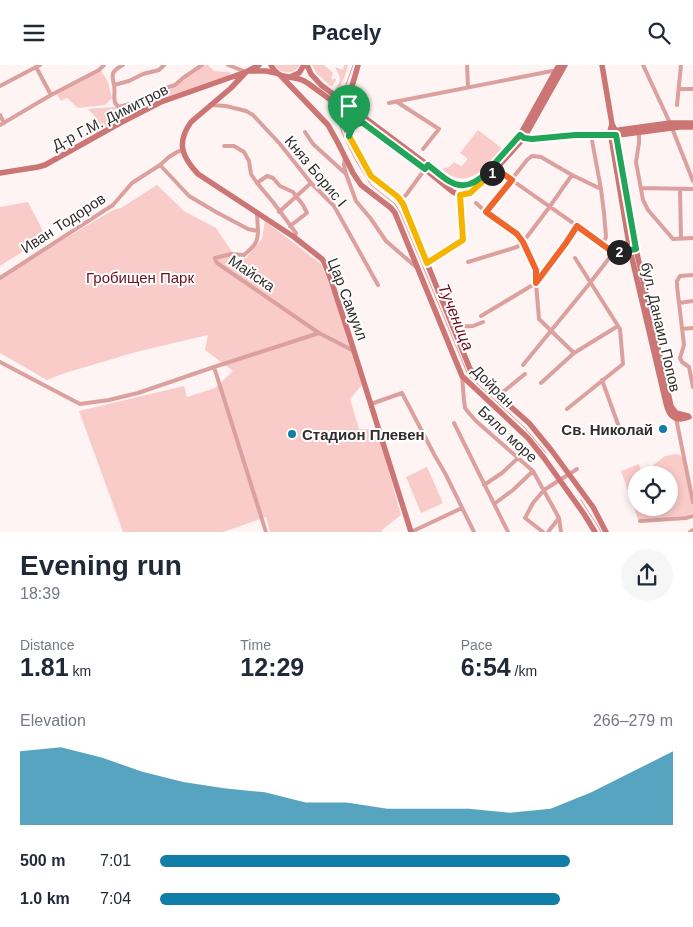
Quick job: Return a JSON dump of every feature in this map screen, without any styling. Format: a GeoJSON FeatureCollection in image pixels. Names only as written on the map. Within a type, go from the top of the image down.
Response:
{"type":"FeatureCollection","features":[{"type":"Feature","properties":{"kind":"street"},"geometry":{"type":"LineString","coordinates":[[0,115],[2,124],[50,95],[99,70],[104,65]]}},
{"type":"Feature","properties":{"kind":"street"},"geometry":{"type":"LineString","coordinates":[[123,65],[114,71],[112,76],[115,90],[114,102],[119,107],[151,98],[176,85],[202,65]]}},
{"type":"Feature","properties":{"kind":"street"},"geometry":{"type":"LineString","coordinates":[[114,85],[159,70],[164,65]]}},
{"type":"Feature","properties":{"kind":"street"},"geometry":{"type":"LineString","coordinates":[[228,65],[246,72],[256,71],[278,74],[306,82],[344,106],[426,167],[453,192],[460,195],[470,193],[496,169],[522,137],[558,73],[565,65]]}},
{"type":"Feature","properties":{"kind":"street","name":"Д-р Г.М. Димитров"},"geometry":{"type":"LineString","coordinates":[[0,173],[45,165],[120,123],[161,103],[246,72],[259,65]]}},
{"type":"Feature","properties":{"kind":"street","name":"Дойран"},"geometry":{"type":"LineString","coordinates":[[270,65],[328,125],[361,185],[386,203],[395,213],[462,376],[528,438],[595,532]]}},
{"type":"Feature","properties":{"kind":"street"},"geometry":{"type":"LineString","coordinates":[[290,77],[299,73],[306,65],[313,78],[333,98]]}},
{"type":"Feature","properties":{"kind":"street"},"geometry":{"type":"LineString","coordinates":[[344,106],[358,65]]}},
{"type":"Feature","properties":{"kind":"street"},"geometry":{"type":"LineString","coordinates":[[467,65],[468,87]]}},
{"type":"Feature","properties":{"kind":"street"},"geometry":{"type":"LineString","coordinates":[[558,73],[560,65]]}},
{"type":"Feature","properties":{"kind":"street","name":"бул. Данаил Попов"},"geometry":{"type":"LineString","coordinates":[[602,65],[633,250],[672,406],[679,417]]}},
{"type":"Feature","properties":{"kind":"street"},"geometry":{"type":"LineString","coordinates":[[643,65],[691,169],[693,181]]}},
{"type":"Feature","properties":{"kind":"street"},"geometry":{"type":"LineString","coordinates":[[678,105],[681,65]]}},
{"type":"Feature","properties":{"kind":"street"},"geometry":{"type":"LineString","coordinates":[[0,86],[37,66],[50,95]]}},
{"type":"Feature","properties":{"kind":"street"},"geometry":{"type":"LineString","coordinates":[[389,103],[552,71],[558,73]]}},
{"type":"Feature","properties":{"kind":"street"},"geometry":{"type":"LineString","coordinates":[[183,151],[183,138],[191,122],[231,88],[246,72]]}},
{"type":"Feature","properties":{"kind":"street"},"geometry":{"type":"LineString","coordinates":[[679,89],[693,89]]}},
{"type":"Feature","properties":{"kind":"street"},"geometry":{"type":"LineString","coordinates":[[397,102],[439,129],[423,149]]}},
{"type":"Feature","properties":{"kind":"street","name":"Княз Борис I"},"geometry":{"type":"LineString","coordinates":[[210,105],[226,106],[246,111],[253,115],[280,144],[311,183],[334,206],[378,285]]}},
{"type":"Feature","properties":{"kind":"street"},"geometry":{"type":"LineString","coordinates":[[344,106],[363,123],[452,183],[472,184]]}},
{"type":"Feature","properties":{"kind":"street","name":"Дойран"},"geometry":{"type":"LineString","coordinates":[[344,106],[349,136],[371,176],[403,204],[470,369],[529,423],[569,473],[593,507],[606,532]]}},
{"type":"Feature","properties":{"kind":"street"},"geometry":{"type":"LineString","coordinates":[[349,136],[354,126],[363,123]]}},
{"type":"Feature","properties":{"kind":"street"},"geometry":{"type":"LineString","coordinates":[[427,263],[463,240],[460,195],[462,189],[480,179],[522,137],[591,135],[693,123]]}},
{"type":"Feature","properties":{"kind":"street"},"geometry":{"type":"LineString","coordinates":[[612,132],[639,132],[671,126],[693,127]]}},
{"type":"Feature","properties":{"kind":"street"},"geometry":{"type":"LineString","coordinates":[[305,132],[313,144],[346,174]]}},
{"type":"Feature","properties":{"kind":"street"},"geometry":{"type":"LineString","coordinates":[[639,132],[636,162],[643,200],[648,210],[675,240],[693,238]]}},
{"type":"Feature","properties":{"kind":"street"},"geometry":{"type":"LineString","coordinates":[[591,135],[601,189],[606,237],[603,244]]}},
{"type":"Feature","properties":{"kind":"street"},"geometry":{"type":"LineString","coordinates":[[224,146],[234,146],[244,152],[249,161],[251,174],[296,233],[294,237]]}},
{"type":"Feature","properties":{"kind":"street","name":"Иван Тодоров"},"geometry":{"type":"LineString","coordinates":[[0,277],[113,205],[132,183],[169,157],[183,151]]}},
{"type":"Feature","properties":{"kind":"street","name":"Цар Самуил"},"geometry":{"type":"LineString","coordinates":[[183,151],[187,161],[198,174],[294,237],[324,262],[355,352],[412,532]]}},
{"type":"Feature","properties":{"kind":"street"},"geometry":{"type":"LineString","coordinates":[[486,212],[527,160],[536,155],[601,189]]}},
{"type":"Feature","properties":{"kind":"street"},"geometry":{"type":"LineString","coordinates":[[346,157],[344,165],[346,174],[356,201],[386,241],[419,270]]}},
{"type":"Feature","properties":{"kind":"street"},"geometry":{"type":"LineString","coordinates":[[160,165],[189,196],[248,229],[258,231],[258,213]]}},
{"type":"Feature","properties":{"kind":"street"},"geometry":{"type":"LineString","coordinates":[[400,200],[406,195],[426,167]]}},
{"type":"Feature","properties":{"kind":"street"},"geometry":{"type":"LineString","coordinates":[[496,169],[614,253]]}},
{"type":"Feature","properties":{"kind":"street"},"geometry":{"type":"LineString","coordinates":[[468,262],[517,247],[523,242],[572,175]]}},
{"type":"Feature","properties":{"kind":"street"},"geometry":{"type":"LineString","coordinates":[[257,183],[267,176],[273,178],[280,186],[293,191],[307,213],[290,226]]}},
{"type":"Feature","properties":{"kind":"street"},"geometry":{"type":"LineString","coordinates":[[279,212],[311,183]]}},
{"type":"Feature","properties":{"kind":"street"},"geometry":{"type":"LineString","coordinates":[[641,188],[693,189]]}},
{"type":"Feature","properties":{"kind":"street"},"geometry":{"type":"LineString","coordinates":[[680,189],[681,239]]}},
{"type":"Feature","properties":{"kind":"street"},"geometry":{"type":"LineString","coordinates":[[476,203],[517,234],[523,242],[536,270],[539,319],[574,353]]}},
{"type":"Feature","properties":{"kind":"street"},"geometry":{"type":"LineString","coordinates":[[481,316],[536,283],[577,226]]}},
{"type":"Feature","properties":{"kind":"street","name":"Майска"},"geometry":{"type":"LineString","coordinates":[[258,231],[258,239],[244,255],[231,254],[215,258],[217,263],[319,333],[355,352]]}},
{"type":"Feature","properties":{"kind":"street"},"geometry":{"type":"LineString","coordinates":[[523,365],[610,257],[614,253],[633,250]]}},
{"type":"Feature","properties":{"kind":"street"},"geometry":{"type":"LineString","coordinates":[[567,409],[623,364],[620,329],[575,258]]}},
{"type":"Feature","properties":{"kind":"street"},"geometry":{"type":"LineString","coordinates":[[693,275],[680,276],[677,281],[684,345],[680,359],[690,367],[693,387]]}},
{"type":"Feature","properties":{"kind":"street"},"geometry":{"type":"LineString","coordinates":[[679,303],[693,301]]}},
{"type":"Feature","properties":{"kind":"street"},"geometry":{"type":"LineString","coordinates":[[454,327],[472,326],[483,322]]}},
{"type":"Feature","properties":{"kind":"street"},"geometry":{"type":"LineString","coordinates":[[542,383],[574,353],[618,326]]}},
{"type":"Feature","properties":{"kind":"street"},"geometry":{"type":"LineString","coordinates":[[682,329],[693,328]]}},
{"type":"Feature","properties":{"kind":"street"},"geometry":{"type":"LineString","coordinates":[[0,362],[80,404],[138,393],[319,333]]}},
{"type":"Feature","properties":{"kind":"street"},"geometry":{"type":"LineString","coordinates":[[214,367],[266,532]]}},
{"type":"Feature","properties":{"kind":"street"},"geometry":{"type":"LineString","coordinates":[[498,395],[525,374]]}},
{"type":"Feature","properties":{"kind":"street","name":"Бяло море"},"geometry":{"type":"LineString","coordinates":[[462,376],[464,400],[469,413],[533,471],[559,518],[561,532]]}},
{"type":"Feature","properties":{"kind":"street"},"geometry":{"type":"LineString","coordinates":[[602,380],[619,427]]}},
{"type":"Feature","properties":{"kind":"street"},"geometry":{"type":"LineString","coordinates":[[371,404],[402,393],[474,532]]}},
{"type":"Feature","properties":{"kind":"street"},"geometry":{"type":"LineString","coordinates":[[691,417],[679,417],[693,502]]}},
{"type":"Feature","properties":{"kind":"street"},"geometry":{"type":"LineString","coordinates":[[454,423],[508,532]]}},
{"type":"Feature","properties":{"kind":"street"},"geometry":{"type":"LineString","coordinates":[[484,485],[502,473],[518,458]]}},
{"type":"Feature","properties":{"kind":"street"},"geometry":{"type":"LineString","coordinates":[[542,532],[524,518],[544,490],[577,469]]}},
{"type":"Feature","properties":{"kind":"street"},"geometry":{"type":"LineString","coordinates":[[494,504],[513,490],[533,471]]}},
{"type":"Feature","properties":{"kind":"street"},"geometry":{"type":"LineString","coordinates":[[412,532],[462,509]]}},
{"type":"Feature","properties":{"kind":"street"},"geometry":{"type":"LineString","coordinates":[[640,521],[693,516]]}},
{"type":"Feature","properties":{"kind":"street"},"geometry":{"type":"LineString","coordinates":[[548,532],[559,518]]}},
{"type":"Feature","properties":{"kind":"green space"},"geometry":{"type":"Polygon","coordinates":[[[205,65],[208,65],[214,71],[230,72],[230,76],[168,97],[96,134],[89,126],[98,120],[88,109],[126,106],[155,98],[170,90],[205,65]]]}},
{"type":"Feature","properties":{"kind":"green space"},"geometry":{"type":"Polygon","coordinates":[[[275,65],[300,65],[294,71],[288,73],[281,71],[275,65]]]}},
{"type":"Feature","properties":{"kind":"green space"},"geometry":{"type":"Polygon","coordinates":[[[312,65],[324,65],[332,72],[333,75],[331,77],[333,80],[335,78],[336,80],[332,87],[317,74],[312,65]]]}},
{"type":"Feature","properties":{"kind":"green space"},"geometry":{"type":"Polygon","coordinates":[[[344,65],[348,65],[337,92],[335,90],[340,78],[335,67],[343,70],[344,65]]]}},
{"type":"Feature","properties":{"kind":"green space"},"geometry":{"type":"Polygon","coordinates":[[[101,71],[108,82],[112,98],[105,105],[78,108],[67,98],[61,101],[57,94],[59,92],[101,71]]]}},
{"type":"Feature","properties":{"kind":"green space"},"geometry":{"type":"Polygon","coordinates":[[[478,130],[503,149],[481,171],[467,178],[452,176],[442,169],[449,167],[454,162],[462,166],[467,158],[460,153],[478,130]]]}},
{"type":"Feature","properties":{"kind":"green space","name":"Гробищен Парк"},"geometry":{"type":"Polygon","coordinates":[[[157,185],[184,211],[216,228],[237,259],[246,258],[262,239],[265,221],[321,264],[333,293],[362,385],[350,399],[359,429],[377,430],[401,515],[382,532],[270,532],[266,517],[223,532],[123,532],[79,411],[184,386],[187,397],[215,388],[233,371],[205,350],[208,335],[136,352],[47,380],[0,353],[0,280],[36,256],[113,210],[121,208],[157,185]]]}},
{"type":"Feature","properties":{"kind":"green space"},"geometry":{"type":"Polygon","coordinates":[[[28,202],[46,237],[0,266],[0,207],[28,202]]]}},
{"type":"Feature","properties":{"kind":"green space"},"geometry":{"type":"Polygon","coordinates":[[[677,454],[681,456],[693,500],[693,513],[685,516],[638,519],[637,516],[678,516],[678,466],[652,466],[665,456],[677,454]]]}},
{"type":"Feature","properties":{"kind":"green space"},"geometry":{"type":"Polygon","coordinates":[[[427,467],[443,503],[421,513],[406,477],[427,467]]]}},
{"type":"Feature","properties":{"kind":"green space"},"geometry":{"type":"Polygon","coordinates":[[[628,468],[628,491],[621,471],[628,468]]]}},
{"type":"Feature","properties":{"kind":"waterway","name":"Тученица"},"geometry":{"type":"LineString","coordinates":[[341,99],[353,65]]}},
{"type":"Feature","properties":{"kind":"waterway","name":"Тученица"},"geometry":{"type":"LineString","coordinates":[[338,107],[337,114],[342,133],[356,161],[371,185],[395,204],[401,214],[468,375],[525,428],[546,453]]}},
{"type":"Feature","properties":{"kind":"waterway","name":"Тученица"},"geometry":{"type":"LineString","coordinates":[[581,500],[601,532]]}},
{"type":"Feature","properties":{"kind":"place","name":"Св. Николай"},"geometry":{"type":"Point","coordinates":[663,429]}},
{"type":"Feature","properties":{"kind":"place","name":"Стадион Плевен"},"geometry":{"type":"Point","coordinates":[292,434]}},
{"type":"Feature","properties":{"kind":"route"},"geometry":{"type":"LineString","coordinates":[[363,123],[425,169],[428,165],[449,181],[456,184],[470,185],[480,179],[491,168],[520,135],[524,138],[532,139],[575,135],[616,135],[636,249],[614,253],[577,226],[536,283],[536,270],[523,242],[517,234],[486,212],[512,180],[496,169],[468,195],[460,195],[463,240],[427,263],[403,204],[398,197],[371,176],[349,136],[354,126],[363,123]]}}]}
